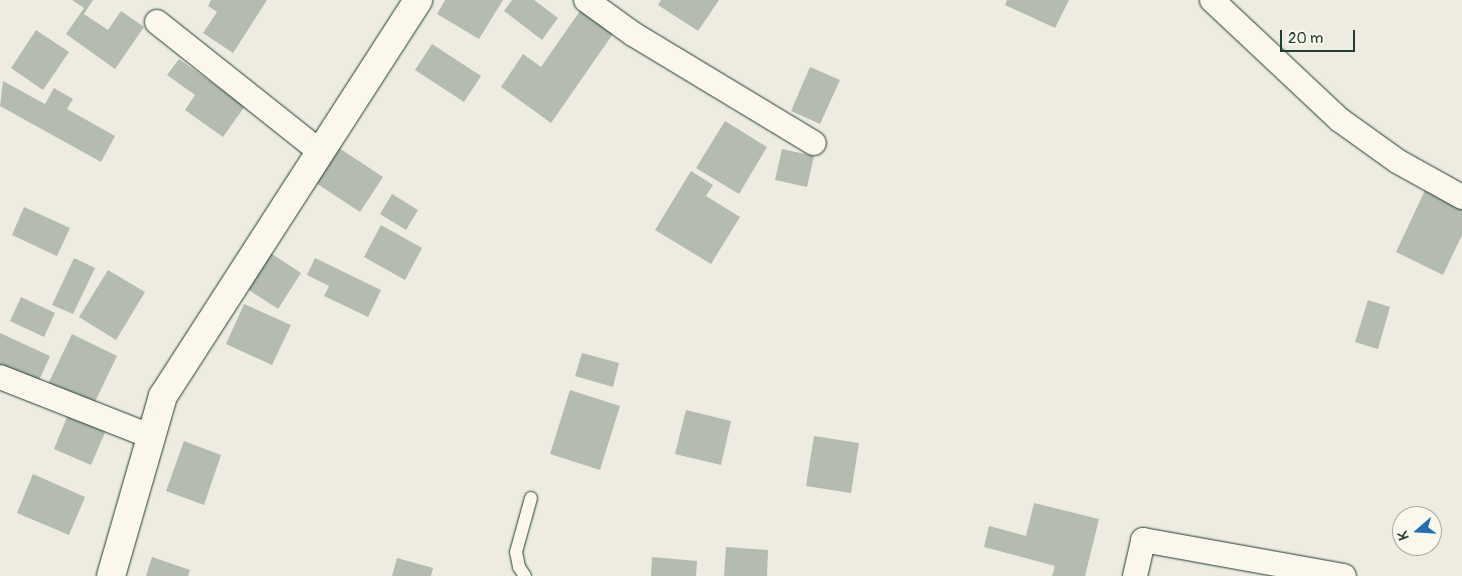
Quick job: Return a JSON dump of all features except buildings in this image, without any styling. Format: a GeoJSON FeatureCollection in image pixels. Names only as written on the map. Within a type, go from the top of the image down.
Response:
{"type":"FeatureCollection","features":[{"type":"Feature","properties":{"kind":"street"},"geometry":{"type":"LineString","coordinates":[[111,576],[163,396],[318,150],[418,0]]}},
{"type":"Feature","properties":{"kind":"street"},"geometry":{"type":"LineString","coordinates":[[586,0],[633,34],[814,143]]}},
{"type":"Feature","properties":{"kind":"street"},"geometry":{"type":"LineString","coordinates":[[1212,0],[1340,120],[1397,161],[1462,197]]}},
{"type":"Feature","properties":{"kind":"street"},"geometry":{"type":"LineString","coordinates":[[157,22],[318,150]]}},
{"type":"Feature","properties":{"kind":"street"},"geometry":{"type":"LineString","coordinates":[[0,377],[152,437]]}},
{"type":"Feature","properties":{"kind":"street"},"geometry":{"type":"LineString","coordinates":[[1135,576],[1143,540],[1344,576]]}},
{"type":"Feature","properties":{"kind":"lane"},"geometry":{"type":"LineString","coordinates":[[525,576],[519,567],[516,552],[531,498]]}}]}
